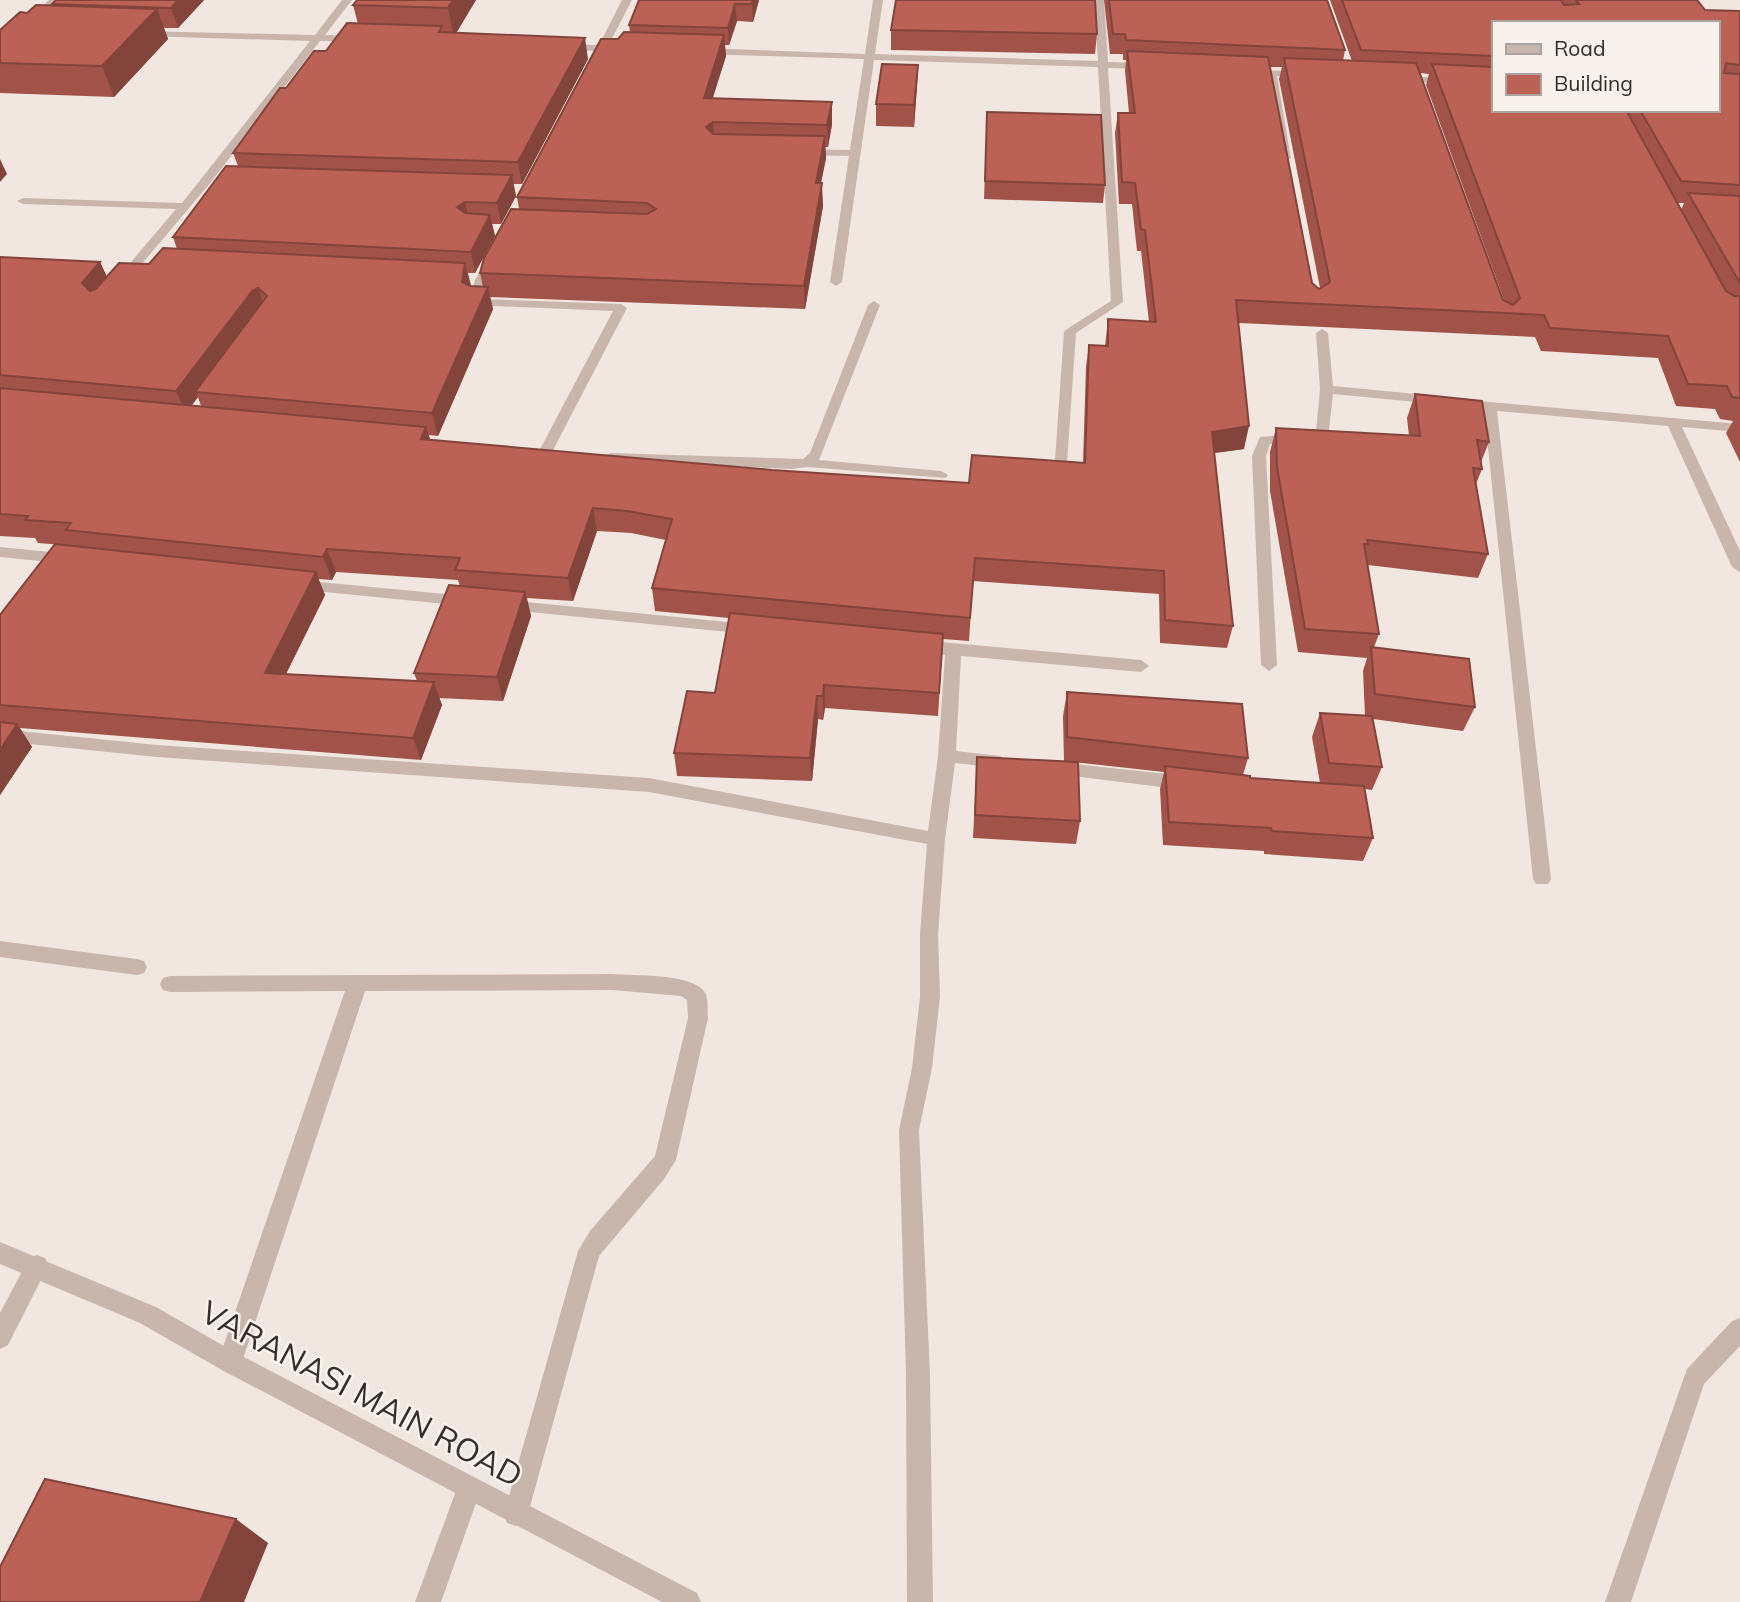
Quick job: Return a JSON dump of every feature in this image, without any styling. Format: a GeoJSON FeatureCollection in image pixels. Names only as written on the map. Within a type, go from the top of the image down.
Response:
{"type":"FeatureCollection","features":[{"type":"Feature","properties":{"kind":"street"},"geometry":{"type":"LineString","coordinates":[[0,49],[54,0]]}},
{"type":"Feature","properties":{"kind":"street"},"geometry":{"type":"LineString","coordinates":[[118,279],[136,262],[206,180],[348,0]]}},
{"type":"Feature","properties":{"kind":"street"},"geometry":{"type":"LineString","coordinates":[[590,73],[627,0]]}},
{"type":"Feature","properties":{"kind":"street"},"geometry":{"type":"LineString","coordinates":[[836,282],[878,0]]}},
{"type":"Feature","properties":{"kind":"street"},"geometry":{"type":"LineString","coordinates":[[1061,474],[1070,331],[1117,302],[1099,0]]}},
{"type":"Feature","properties":{"kind":"street"},"geometry":{"type":"LineString","coordinates":[[23,29],[37,30]]}},
{"type":"Feature","properties":{"kind":"street"},"geometry":{"type":"LineString","coordinates":[[130,32],[372,40]]}},
{"type":"Feature","properties":{"kind":"street"},"geometry":{"type":"LineString","coordinates":[[548,47],[629,50]]}},
{"type":"Feature","properties":{"kind":"street"},"geometry":{"type":"LineString","coordinates":[[695,51],[1160,67]]}},
{"type":"Feature","properties":{"kind":"street"},"geometry":{"type":"LineString","coordinates":[[1230,71],[1311,74]]}},
{"type":"Feature","properties":{"kind":"street"},"geometry":{"type":"LineString","coordinates":[[1271,73],[1289,168]]}},
{"type":"Feature","properties":{"kind":"street"},"geometry":{"type":"LineString","coordinates":[[1390,78],[1492,82]]}},
{"type":"Feature","properties":{"kind":"street"},"geometry":{"type":"LineString","coordinates":[[1416,80],[1421,93]]}},
{"type":"Feature","properties":{"kind":"street"},"geometry":{"type":"LineString","coordinates":[[784,151],[854,153]]}},
{"type":"Feature","properties":{"kind":"street"},"geometry":{"type":"LineString","coordinates":[[206,180],[220,181]]}},
{"type":"Feature","properties":{"kind":"street"},"geometry":{"type":"LineString","coordinates":[[23,201],[184,206]]}},
{"type":"Feature","properties":{"kind":"street"},"geometry":{"type":"LineString","coordinates":[[497,250],[474,279],[475,302],[621,308],[545,453]]}},
{"type":"Feature","properties":{"kind":"street"},"geometry":{"type":"LineString","coordinates":[[136,262],[150,263]]}},
{"type":"Feature","properties":{"kind":"street"},"geometry":{"type":"LineString","coordinates":[[807,463],[816,455],[874,305]]}},
{"type":"Feature","properties":{"kind":"street"},"geometry":{"type":"LineString","coordinates":[[1269,665],[1259,456],[1265,440],[1324,436],[1327,388],[1322,333]]}},
{"type":"Feature","properties":{"kind":"street"},"geometry":{"type":"LineString","coordinates":[[1327,388],[1456,403],[1740,428]]}},
{"type":"Feature","properties":{"kind":"street"},"geometry":{"type":"LineString","coordinates":[[1490,406],[1542,879]]}},
{"type":"Feature","properties":{"kind":"street"},"geometry":{"type":"LineString","coordinates":[[1673,422],[1740,567]]}},
{"type":"Feature","properties":{"kind":"street"},"geometry":{"type":"LineString","coordinates":[[600,456],[792,465],[807,463],[941,475]]}},
{"type":"Feature","properties":{"kind":"street"},"geometry":{"type":"LineString","coordinates":[[0,552],[82,561]]}},
{"type":"Feature","properties":{"kind":"street"},"geometry":{"type":"LineString","coordinates":[[287,583],[772,632]]}},
{"type":"Feature","properties":{"kind":"street"},"geometry":{"type":"LineString","coordinates":[[897,644],[1141,666]]}},
{"type":"Feature","properties":{"kind":"street"},"geometry":{"type":"LineString","coordinates":[[920,1602],[918,1376],[909,1130],[922,1068],[930,997],[929,934],[936,839],[947,756],[953,650]]}},
{"type":"Feature","properties":{"kind":"street"},"geometry":{"type":"LineString","coordinates":[[0,735],[157,751],[638,784],[936,839]]}},
{"type":"Feature","properties":{"kind":"street"},"geometry":{"type":"LineString","coordinates":[[947,756],[1017,764]]}},
{"type":"Feature","properties":{"kind":"street"},"geometry":{"type":"LineString","coordinates":[[1044,767],[1196,784]]}},
{"type":"Feature","properties":{"kind":"street"},"geometry":{"type":"LineString","coordinates":[[0,949],[137,967]]}},
{"type":"Feature","properties":{"kind":"street"},"geometry":{"type":"LineString","coordinates":[[170,984],[612,982],[685,988],[697,996],[698,1018],[665,1160],[601,1233],[589,1251],[516,1514]]}},
{"type":"Feature","properties":{"kind":"street"},"geometry":{"type":"LineString","coordinates":[[230,1362],[357,985]]}},
{"type":"Feature","properties":{"kind":"street","name":"VARANASI MAIN ROAD"},"geometry":{"type":"LineString","coordinates":[[0,1253],[37,1266],[148,1315],[230,1362],[516,1514],[652,1594],[688,1602]]}},
{"type":"Feature","properties":{"kind":"street"},"geometry":{"type":"LineString","coordinates":[[0,1337],[37,1266]]}},
{"type":"Feature","properties":{"kind":"street"},"geometry":{"type":"LineString","coordinates":[[1618,1602],[1695,1377],[1740,1329]]}},
{"type":"Feature","properties":{"kind":"street"},"geometry":{"type":"LineString","coordinates":[[428,1602],[470,1489]]}},
{"type":"Feature","properties":{"kind":"building"},"geometry":{"type":"Polygon","coordinates":[[[56,0],[178,0],[171,8],[52,4],[56,0]]]}},
{"type":"Feature","properties":{"kind":"building"},"geometry":{"type":"Polygon","coordinates":[[[357,0],[453,0],[448,8],[353,5],[357,0]]]}},
{"type":"Feature","properties":{"kind":"building"},"geometry":{"type":"Polygon","coordinates":[[[639,0],[753,0],[752,4],[735,4],[728,28],[629,25],[639,0]]]}},
{"type":"Feature","properties":{"kind":"building"},"geometry":{"type":"Polygon","coordinates":[[[896,0],[1095,0],[1097,34],[891,30],[896,0]]]}},
{"type":"Feature","properties":{"kind":"building"},"geometry":{"type":"Polygon","coordinates":[[[1109,0],[1327,0],[1345,50],[1126,40],[1125,34],[1113,34],[1109,0]]]}},
{"type":"Feature","properties":{"kind":"building"},"geometry":{"type":"Polygon","coordinates":[[[1342,0],[1561,0],[1564,5],[1579,4],[1576,0],[1697,0],[1705,10],[1740,11],[1740,65],[1726,63],[1724,73],[1740,74],[1740,185],[1681,181],[1641,112],[1719,112],[1719,21],[1492,21],[1492,56],[1361,50],[1342,0]]]}},
{"type":"Feature","properties":{"kind":"building"},"geometry":{"type":"Polygon","coordinates":[[[36,5],[157,9],[102,66],[0,63],[0,30],[20,12],[27,13],[36,5]]]}},
{"type":"Feature","properties":{"kind":"building"},"geometry":{"type":"Polygon","coordinates":[[[347,23],[442,26],[439,32],[585,38],[518,162],[233,153],[280,88],[286,88],[314,51],[326,51],[347,23]]]}},
{"type":"Feature","properties":{"kind":"building"},"geometry":{"type":"Polygon","coordinates":[[[624,32],[724,35],[704,98],[832,102],[827,125],[713,122],[706,127],[713,134],[825,136],[816,183],[822,183],[804,286],[480,273],[484,258],[511,209],[647,214],[656,209],[647,203],[517,197],[601,39],[618,39],[624,32]]]}},
{"type":"Feature","properties":{"kind":"building"},"geometry":{"type":"Polygon","coordinates":[[[1127,51],[1268,57],[1312,283],[1319,289],[1330,282],[1284,58],[1416,63],[1503,300],[1513,305],[1520,298],[1432,64],[1492,67],[1492,112],[1627,112],[1726,291],[1740,296],[1740,398],[1732,397],[1727,386],[1688,384],[1668,336],[1550,328],[1544,315],[1236,300],[1249,426],[1212,432],[1233,626],[1165,620],[1164,571],[975,558],[970,618],[652,588],[672,519],[627,511],[593,508],[568,578],[455,570],[460,558],[327,549],[323,557],[66,530],[71,523],[25,520],[28,516],[0,514],[0,388],[426,427],[421,439],[772,470],[969,483],[972,455],[1085,463],[1089,345],[1108,346],[1108,319],[1156,322],[1145,230],[1141,229],[1135,183],[1122,182],[1118,113],[1135,113],[1127,51]]]}},
{"type":"Feature","properties":{"kind":"building"},"geometry":{"type":"Polygon","coordinates":[[[882,64],[918,65],[914,105],[876,104],[882,64]]]}},
{"type":"Feature","properties":{"kind":"building"},"geometry":{"type":"Polygon","coordinates":[[[987,112],[1101,115],[1105,185],[985,181],[987,112]]]}},
{"type":"Feature","properties":{"kind":"building"},"geometry":{"type":"Polygon","coordinates":[[[226,166],[512,175],[497,203],[465,202],[457,207],[465,213],[490,215],[471,252],[173,237],[226,166]]]}},
{"type":"Feature","properties":{"kind":"building"},"geometry":{"type":"Polygon","coordinates":[[[1688,193],[1740,196],[1740,283],[1688,193]]]}},
{"type":"Feature","properties":{"kind":"building"},"geometry":{"type":"Polygon","coordinates":[[[163,248],[465,263],[462,282],[470,286],[488,287],[432,413],[195,392],[267,296],[258,288],[253,290],[176,391],[0,375],[0,257],[100,262],[82,283],[90,291],[96,289],[119,263],[149,264],[163,248]]]}},
{"type":"Feature","properties":{"kind":"building"},"geometry":{"type":"Polygon","coordinates":[[[1415,394],[1482,401],[1489,442],[1477,440],[1482,469],[1473,468],[1488,554],[1367,540],[1368,544],[1364,544],[1379,634],[1305,629],[1277,467],[1276,428],[1420,436],[1415,394]]]}},
{"type":"Feature","properties":{"kind":"building"},"geometry":{"type":"Polygon","coordinates":[[[55,544],[316,572],[265,673],[434,682],[413,738],[0,705],[0,615],[55,544]]]}},
{"type":"Feature","properties":{"kind":"building"},"geometry":{"type":"Polygon","coordinates":[[[449,585],[525,592],[497,677],[414,673],[449,585]]]}},
{"type":"Feature","properties":{"kind":"building"},"geometry":{"type":"Polygon","coordinates":[[[730,613],[943,634],[939,693],[824,685],[823,696],[817,696],[810,758],[674,753],[687,691],[715,693],[730,613]]]}},
{"type":"Feature","properties":{"kind":"building"},"geometry":{"type":"Polygon","coordinates":[[[1371,647],[1469,659],[1475,707],[1375,694],[1371,647]]]}},
{"type":"Feature","properties":{"kind":"building"},"geometry":{"type":"Polygon","coordinates":[[[1067,692],[1242,704],[1248,758],[1067,737],[1067,692]]]}},
{"type":"Feature","properties":{"kind":"building"},"geometry":{"type":"Polygon","coordinates":[[[1320,713],[1372,716],[1382,767],[1329,763],[1320,713]]]}},
{"type":"Feature","properties":{"kind":"building"},"geometry":{"type":"Polygon","coordinates":[[[0,722],[17,724],[0,750],[0,722]]]}},
{"type":"Feature","properties":{"kind":"building"},"geometry":{"type":"Polygon","coordinates":[[[977,757],[1078,762],[1080,821],[975,815],[977,757]]]}},
{"type":"Feature","properties":{"kind":"building"},"geometry":{"type":"Polygon","coordinates":[[[1165,766],[1250,778],[1364,786],[1373,838],[1169,822],[1165,766]]]}},
{"type":"Feature","properties":{"kind":"building"},"geometry":{"type":"Polygon","coordinates":[[[45,1479],[236,1519],[200,1602],[0,1602],[0,1567],[45,1479]]]}}]}
